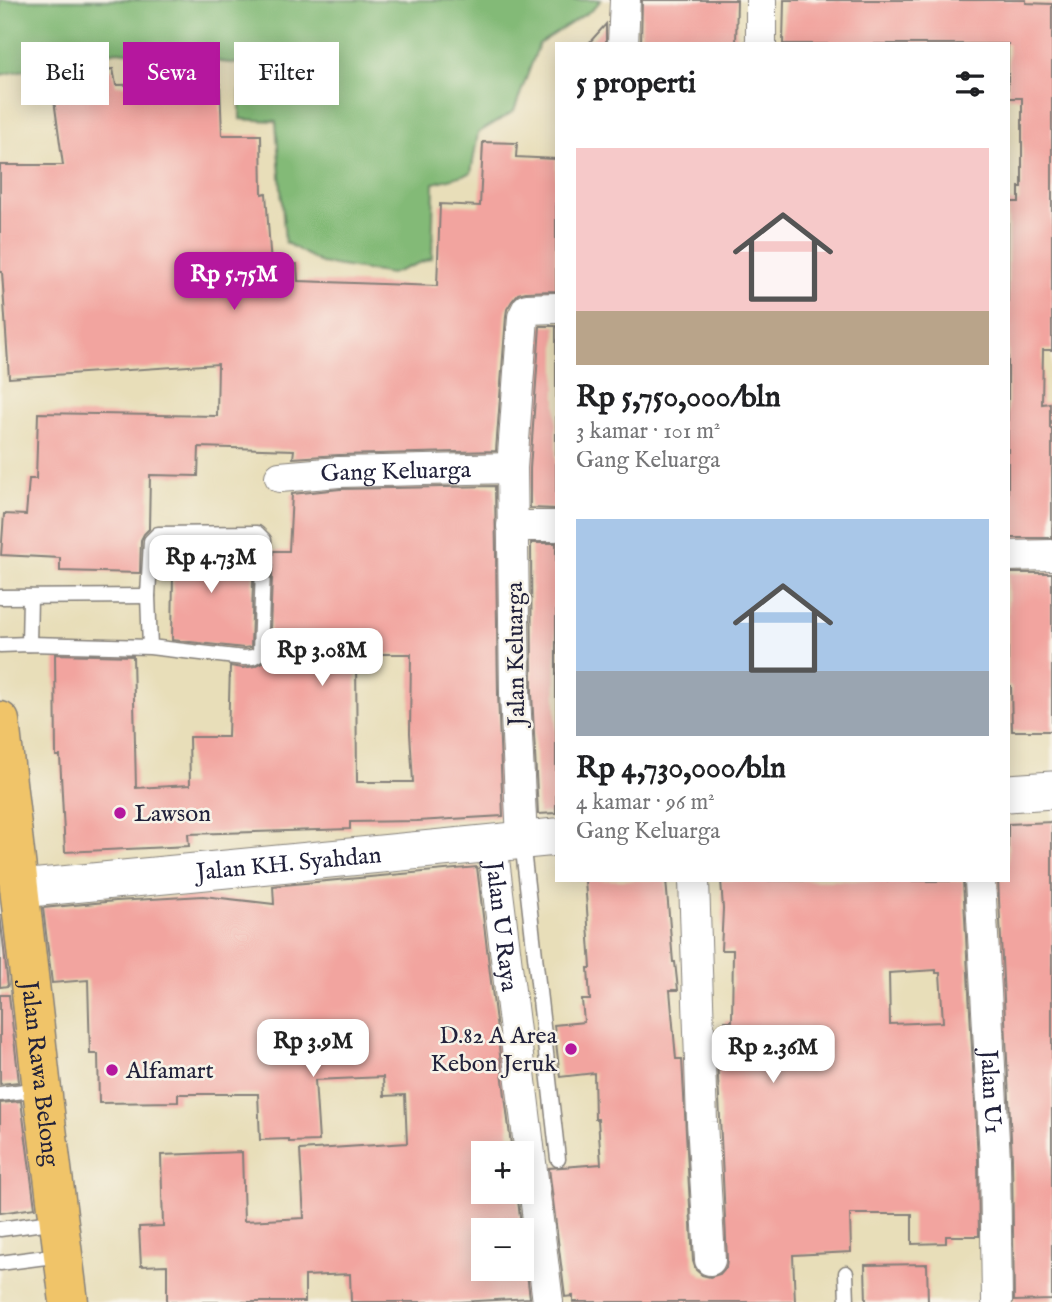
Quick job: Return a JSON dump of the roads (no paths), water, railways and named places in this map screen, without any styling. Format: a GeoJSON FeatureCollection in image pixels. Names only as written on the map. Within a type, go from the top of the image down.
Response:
{"type":"FeatureCollection","features":[{"type":"Feature","properties":{"kind":"main road","name":"Jalan Rawa Belong"},"geometry":{"type":"LineString","coordinates":[[0,721],[69,1302]]}},
{"type":"Feature","properties":{"kind":"street"},"geometry":{"type":"LineString","coordinates":[[623,42],[625,0]]}},
{"type":"Feature","properties":{"kind":"street"},"geometry":{"type":"LineString","coordinates":[[761,0],[761,42]]}},
{"type":"Feature","properties":{"kind":"street","name":"Jalan Keluarga"},"geometry":{"type":"LineString","coordinates":[[524,840],[515,694],[512,468],[523,317],[527,309],[555,307]]}},
{"type":"Feature","properties":{"kind":"street","name":"Gang Keluarga"},"geometry":{"type":"LineString","coordinates":[[280,477],[339,472],[512,468]]}},
{"type":"Feature","properties":{"kind":"street"},"geometry":{"type":"LineString","coordinates":[[512,526],[555,526]]}},
{"type":"Feature","properties":{"kind":"street"},"geometry":{"type":"LineString","coordinates":[[1010,556],[1052,555]]}},
{"type":"Feature","properties":{"kind":"street"},"geometry":{"type":"LineString","coordinates":[[1010,793],[1052,790]]}},
{"type":"Feature","properties":{"kind":"street","name":"Jalan KH. Syahdan"},"geometry":{"type":"LineString","coordinates":[[20,889],[524,840]]}},
{"type":"Feature","properties":{"kind":"street","name":"Jalan U Raya"},"geometry":{"type":"LineString","coordinates":[[524,840],[548,1302]]}},
{"type":"Feature","properties":{"kind":"street"},"geometry":{"type":"LineString","coordinates":[[694,882],[702,1122],[710,1260]]}},
{"type":"Feature","properties":{"kind":"street","name":"Jalan U1"},"geometry":{"type":"LineString","coordinates":[[979,882],[995,1159],[997,1302]]}},
{"type":"Feature","properties":{"kind":"lane"},"geometry":{"type":"LineString","coordinates":[[0,645],[150,648],[253,657],[260,653],[264,540],[257,533],[158,534],[151,541],[148,596],[150,648]]}},
{"type":"Feature","properties":{"kind":"lane"},"geometry":{"type":"LineString","coordinates":[[0,597],[148,596]]}},
{"type":"Feature","properties":{"kind":"lane"},"geometry":{"type":"LineString","coordinates":[[29,644],[30,597]]}},
{"type":"Feature","properties":{"kind":"lane"},"geometry":{"type":"LineString","coordinates":[[524,840],[558,1159]]}},
{"type":"Feature","properties":{"kind":"lane"},"geometry":{"type":"LineString","coordinates":[[0,1094],[43,1089]]}},
{"type":"Feature","properties":{"kind":"lane"},"geometry":{"type":"LineString","coordinates":[[0,1229],[61,1238]]}},
{"type":"Feature","properties":{"kind":"lane"},"geometry":{"type":"LineString","coordinates":[[0,1263],[61,1238]]}},
{"type":"Feature","properties":{"kind":"lane"},"geometry":{"type":"LineString","coordinates":[[846,1273],[847,1302]]}},
{"type":"Feature","properties":{"kind":"place","name":"Lawson"},"geometry":{"type":"Point","coordinates":[120,813]}},
{"type":"Feature","properties":{"kind":"place","name":"D.82 A Area Kebon Jeruk"},"geometry":{"type":"Point","coordinates":[571,1049]}},
{"type":"Feature","properties":{"kind":"place","name":"Alfamart"},"geometry":{"type":"Point","coordinates":[112,1070]}}]}
